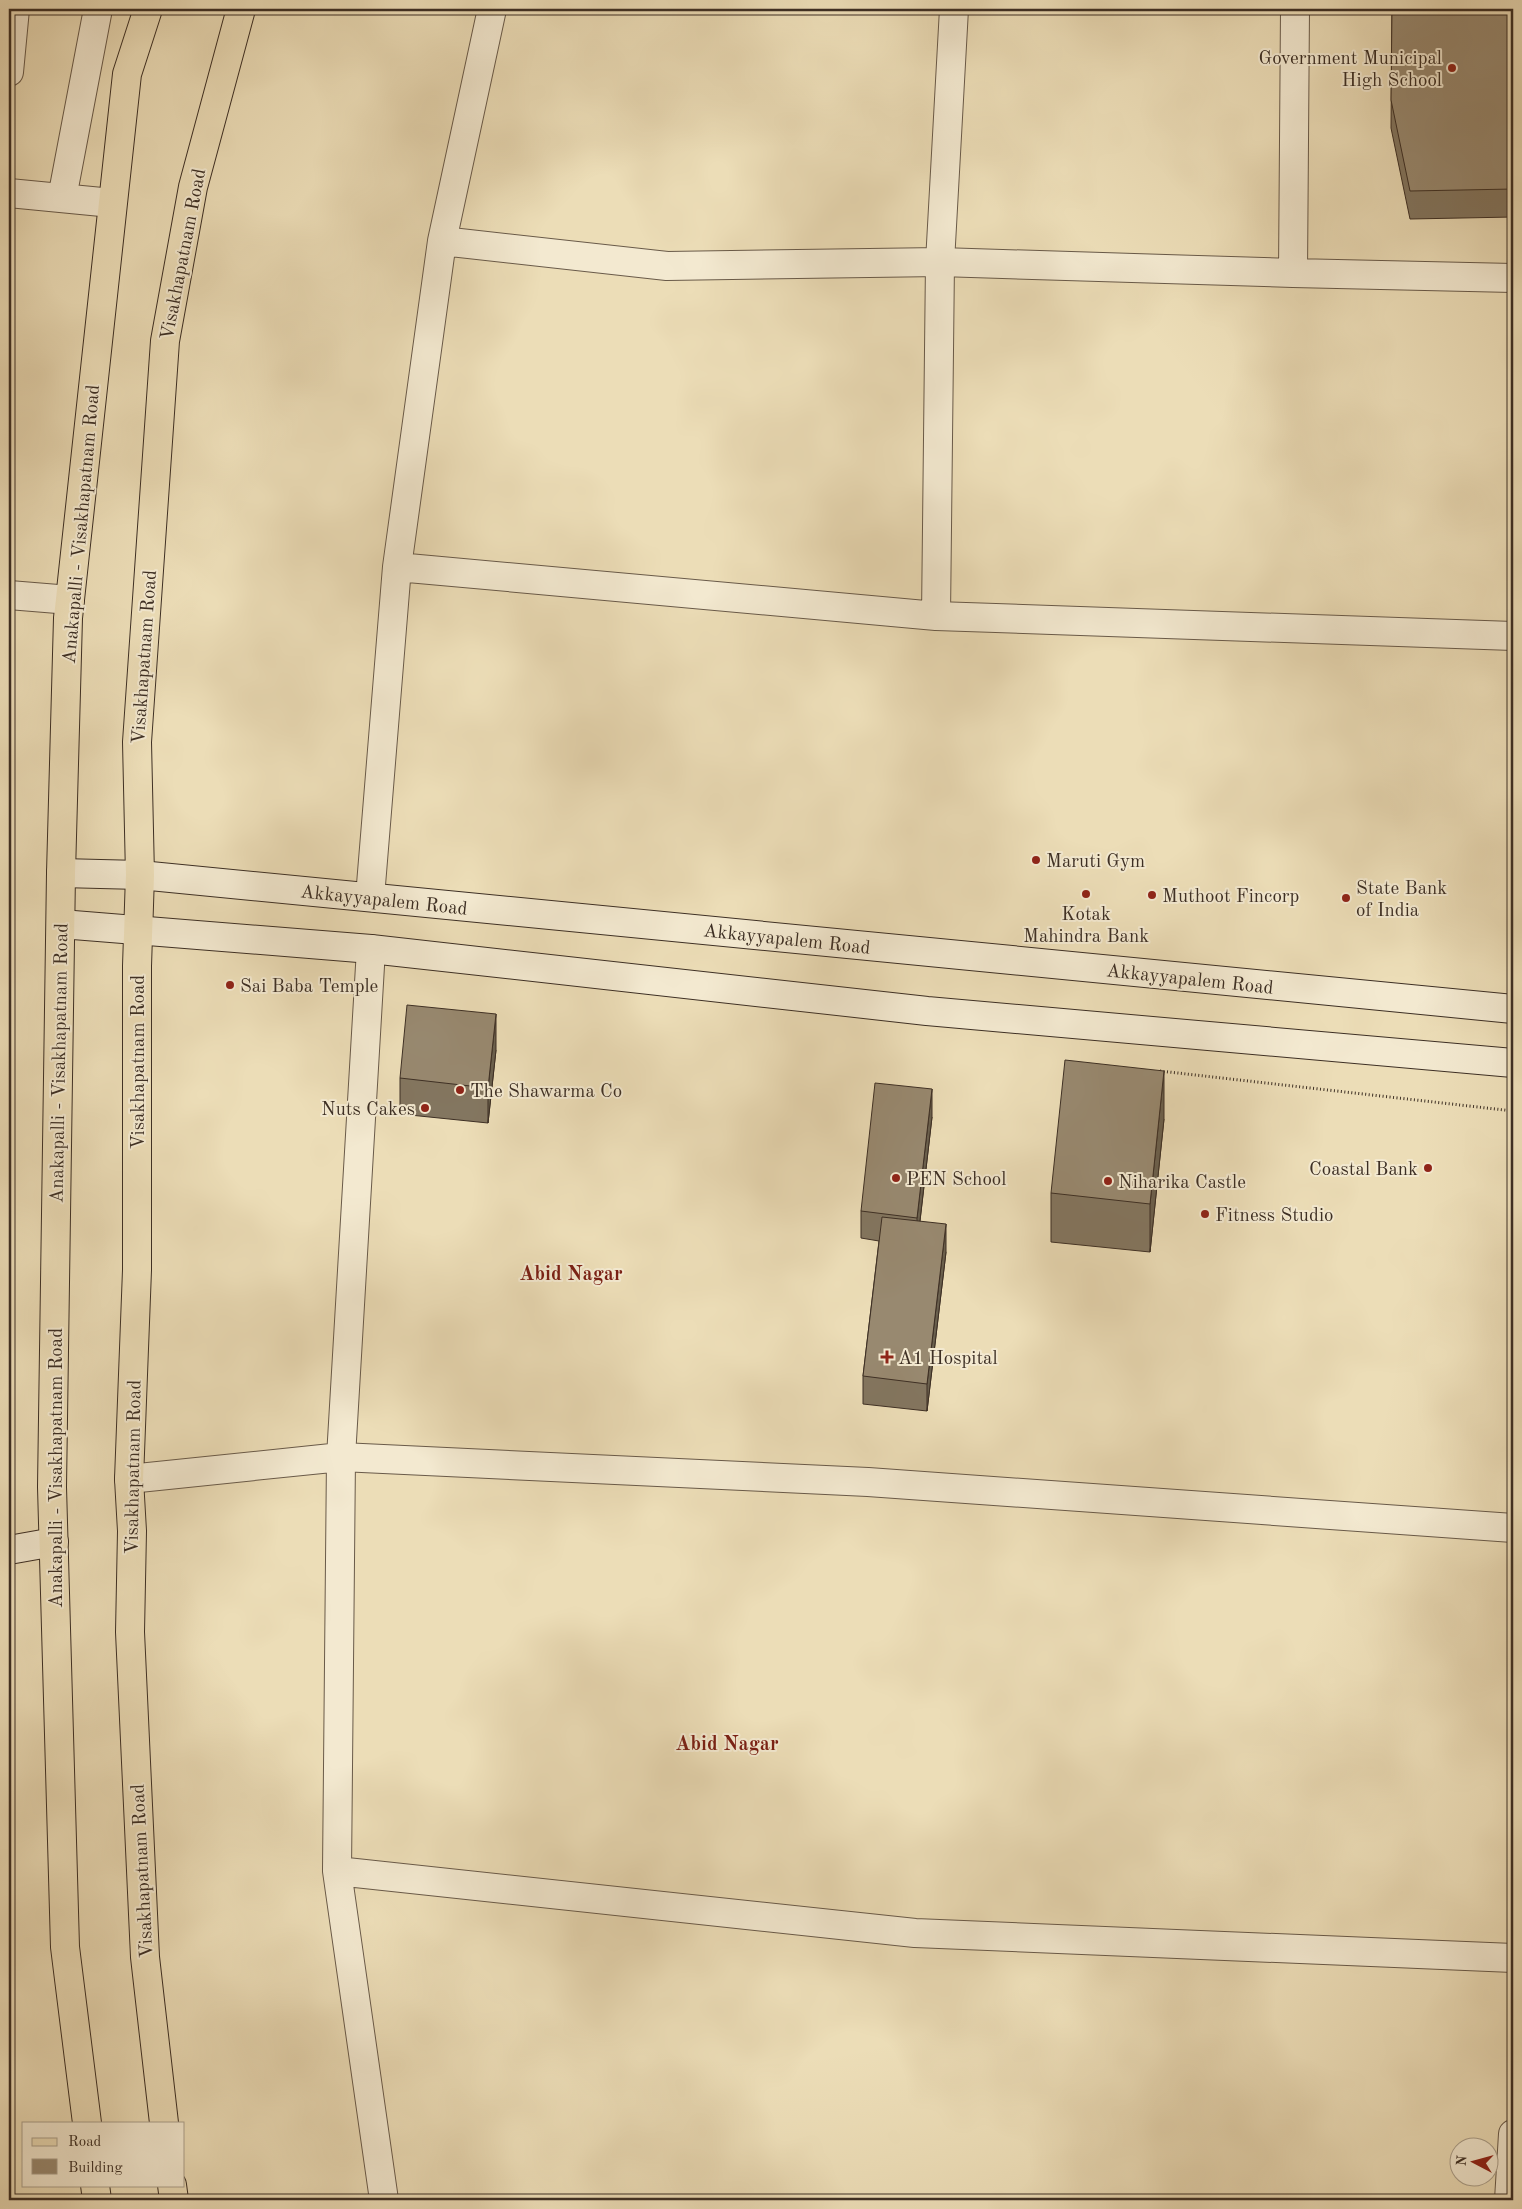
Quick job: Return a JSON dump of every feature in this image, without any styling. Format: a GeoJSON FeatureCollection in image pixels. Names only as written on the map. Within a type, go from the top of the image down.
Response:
{"type":"FeatureCollection","features":[{"type":"Feature","properties":{"kind":"main road","name":"Anakapalli - Visakhapatnam Road"},"geometry":{"type":"LineString","coordinates":[[87,2122],[65,1947],[52,1487],[61,873],[70,600],[126,74],[148,9]]}},
{"type":"Feature","properties":{"kind":"main road","name":"Visakhapatnam Road"},"geometry":{"type":"LineString","coordinates":[[164,2122],[145,1957],[130,1632],[132,1531],[129,1479],[138,1270],[137,930],[140,875],[137,742],[165,341],[193,187],[240,9]]}},
{"type":"Feature","properties":{"kind":"main road"},"geometry":{"type":"LineString","coordinates":[[95,2186],[96,2200]]}},
{"type":"Feature","properties":{"kind":"main road"},"geometry":{"type":"LineString","coordinates":[[172,2186],[174,2200]]}},
{"type":"Feature","properties":{"kind":"street"},"geometry":{"type":"LineString","coordinates":[[9,72],[15,9]]}},
{"type":"Feature","properties":{"kind":"street"},"geometry":{"type":"LineString","coordinates":[[62,198],[98,9]]}},
{"type":"Feature","properties":{"kind":"street"},"geometry":{"type":"LineString","coordinates":[[370,897],[397,567],[442,241],[492,9]]}},
{"type":"Feature","properties":{"kind":"street"},"geometry":{"type":"LineString","coordinates":[[936,616],[940,262],[954,9]]}},
{"type":"Feature","properties":{"kind":"street"},"geometry":{"type":"LineString","coordinates":[[1293,273],[1295,9]]}},
{"type":"Feature","properties":{"kind":"street"},"geometry":{"type":"LineString","coordinates":[[9,193],[112,203]]}},
{"type":"Feature","properties":{"kind":"street"},"geometry":{"type":"LineString","coordinates":[[442,241],[668,266],[940,262],[1513,278]]}},
{"type":"Feature","properties":{"kind":"street"},"geometry":{"type":"LineString","coordinates":[[397,567],[936,616],[1513,636]]}},
{"type":"Feature","properties":{"kind":"street"},"geometry":{"type":"LineString","coordinates":[[9,595],[70,600]]}},
{"type":"Feature","properties":{"kind":"street","name":"Akkayyapalem Road"},"geometry":{"type":"LineString","coordinates":[[61,873],[140,875],[1513,1010]]}},
{"type":"Feature","properties":{"kind":"street"},"geometry":{"type":"LineString","coordinates":[[61,924],[371,949],[927,1010],[1513,1064]]}},
{"type":"Feature","properties":{"kind":"street"},"geometry":{"type":"LineString","coordinates":[[371,949],[341,1457],[337,1871],[384,2200]]}},
{"type":"Feature","properties":{"kind":"street"},"geometry":{"type":"LineString","coordinates":[[129,1479],[341,1457],[868,1482],[1513,1528]]}},
{"type":"Feature","properties":{"kind":"street"},"geometry":{"type":"LineString","coordinates":[[9,1550],[54,1542]]}},
{"type":"Feature","properties":{"kind":"street"},"geometry":{"type":"LineString","coordinates":[[337,1871],[915,1933],[1513,1958]]}},
{"type":"Feature","properties":{"kind":"street"},"geometry":{"type":"LineString","coordinates":[[1509,2200],[1513,2134]]}},
{"type":"Feature","properties":{"kind":"building","name":"Government Municipal High School"},"geometry":{"type":"Polygon","coordinates":[[[1392,9],[1513,9],[1513,189],[1410,191],[1391,100],[1392,9]]]}},
{"type":"Feature","properties":{"kind":"building"},"geometry":{"type":"Polygon","coordinates":[[[407,1005],[496,1014],[488,1088],[400,1078],[407,1005]]]}},
{"type":"Feature","properties":{"kind":"building","name":"Niharika Castle"},"geometry":{"type":"Polygon","coordinates":[[[1065,1060],[1164,1071],[1150,1204],[1051,1193],[1065,1060]]]}},
{"type":"Feature","properties":{"kind":"building","name":"PEN School"},"geometry":{"type":"Polygon","coordinates":[[[875,1083],[932,1089],[917,1218],[861,1211],[875,1083]]]}},
{"type":"Feature","properties":{"kind":"building"},"geometry":{"type":"Polygon","coordinates":[[[882,1217],[946,1224],[927,1384],[863,1376],[882,1217]]]}},
{"type":"Feature","properties":{"kind":"place","name":"Government Municipal High School"},"geometry":{"type":"Point","coordinates":[1452,68]}},
{"type":"Feature","properties":{"kind":"place","name":"Maruti Gym"},"geometry":{"type":"Point","coordinates":[1036,860]}},
{"type":"Feature","properties":{"kind":"place","name":"Kotak Mahindra Bank"},"geometry":{"type":"Point","coordinates":[1086,894]}},
{"type":"Feature","properties":{"kind":"place","name":"Muthoot Fincorp"},"geometry":{"type":"Point","coordinates":[1152,895]}},
{"type":"Feature","properties":{"kind":"place","name":"State Bank of India"},"geometry":{"type":"Point","coordinates":[1346,898]}},
{"type":"Feature","properties":{"kind":"place","name":"Sai Baba Temple"},"geometry":{"type":"Point","coordinates":[230,985]}},
{"type":"Feature","properties":{"kind":"place","name":"The Shawarma Co"},"geometry":{"type":"Point","coordinates":[460,1090]}},
{"type":"Feature","properties":{"kind":"place","name":"Nuts Cakes"},"geometry":{"type":"Point","coordinates":[425,1108]}},
{"type":"Feature","properties":{"kind":"place","name":"Coastal Bank"},"geometry":{"type":"Point","coordinates":[1428,1168]}},
{"type":"Feature","properties":{"kind":"place","name":"PEN School"},"geometry":{"type":"Point","coordinates":[896,1178]}},
{"type":"Feature","properties":{"kind":"place","name":"Niharika Castle"},"geometry":{"type":"Point","coordinates":[1108,1181]}},
{"type":"Feature","properties":{"kind":"place","name":"Fitness Studio"},"geometry":{"type":"Point","coordinates":[1205,1214]}},
{"type":"Feature","properties":{"kind":"place","name":"A1 Hospital"},"geometry":{"type":"Point","coordinates":[887,1357]}},
{"type":"Feature","properties":{"kind":"district","name":"Abid Nagar"},"geometry":{"type":"Point","coordinates":[571,1273]}},
{"type":"Feature","properties":{"kind":"district","name":"Abid Nagar"},"geometry":{"type":"Point","coordinates":[727,1743]}}]}
